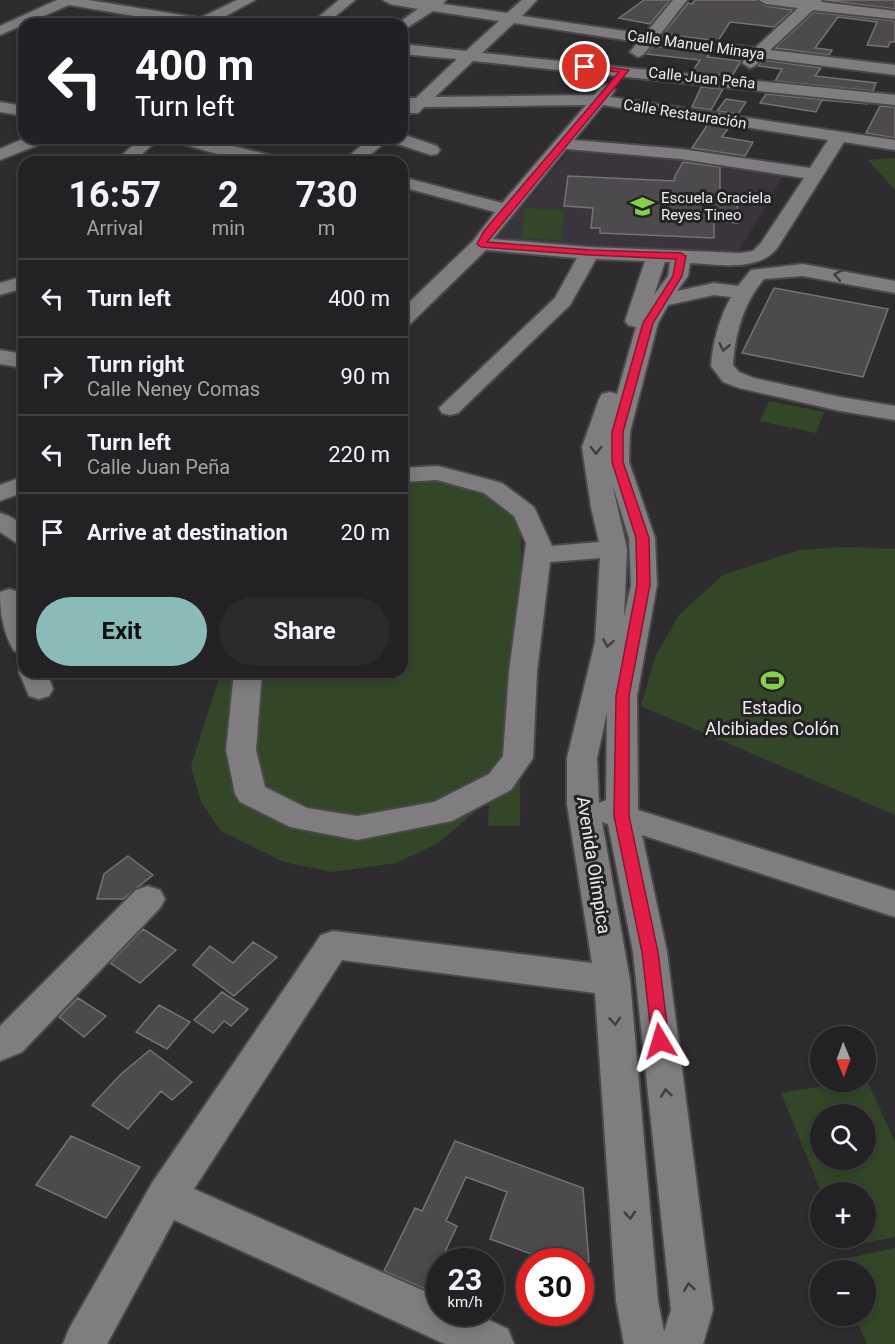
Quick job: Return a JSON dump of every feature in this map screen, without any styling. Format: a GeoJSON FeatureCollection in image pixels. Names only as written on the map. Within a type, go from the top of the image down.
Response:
{"type":"FeatureCollection","features":[{"type":"Feature","properties":{"kind":"street"},"geometry":{"type":"LineString","coordinates":[[29,18],[68,0],[175,18]]}},
{"type":"Feature","properties":{"kind":"street"},"geometry":{"type":"LineString","coordinates":[[214,18],[248,0]]}},
{"type":"Feature","properties":{"kind":"street"},"geometry":{"type":"LineString","coordinates":[[325,18],[348,0]]}},
{"type":"Feature","properties":{"kind":"street","name":"Calle Manuel Minaya"},"geometry":{"type":"LineString","coordinates":[[390,0],[435,3],[509,19],[757,54],[894,67]]}},
{"type":"Feature","properties":{"kind":"street"},"geometry":{"type":"LineString","coordinates":[[410,103],[469,57],[530,0]]}},
{"type":"Feature","properties":{"kind":"street"},"geometry":{"type":"LineString","coordinates":[[408,315],[481,244],[487,233],[625,70],[647,39],[680,0]]}},
{"type":"Feature","properties":{"kind":"street"},"geometry":{"type":"LineString","coordinates":[[766,0],[814,3],[895,15]]}},
{"type":"Feature","properties":{"kind":"street"},"geometry":{"type":"LineString","coordinates":[[408,23],[435,3]]}},
{"type":"Feature","properties":{"kind":"street"},"geometry":{"type":"LineString","coordinates":[[681,154],[706,117],[757,54],[814,3]]}},
{"type":"Feature","properties":{"kind":"street"},"geometry":{"type":"LineString","coordinates":[[0,31],[18,23]]}},
{"type":"Feature","properties":{"kind":"street","name":"Calle Juan Peña"},"geometry":{"type":"LineString","coordinates":[[408,50],[625,70],[895,100]]}},
{"type":"Feature","properties":{"kind":"street"},"geometry":{"type":"LineString","coordinates":[[862,129],[894,67]]}},
{"type":"Feature","properties":{"kind":"street","name":"Calle Restauración"},"geometry":{"type":"LineString","coordinates":[[410,103],[599,100],[838,138],[862,129],[895,145]]}},
{"type":"Feature","properties":{"kind":"street"},"geometry":{"type":"LineString","coordinates":[[0,107],[18,110]]}},
{"type":"Feature","properties":{"kind":"street"},"geometry":{"type":"LineString","coordinates":[[661,278],[759,255],[768,247],[838,138]]}},
{"type":"Feature","properties":{"kind":"street"},"geometry":{"type":"LineString","coordinates":[[408,142],[431,150]]}},
{"type":"Feature","properties":{"kind":"street"},"geometry":{"type":"LineString","coordinates":[[0,155],[26,144]]}},
{"type":"Feature","properties":{"kind":"street"},"geometry":{"type":"LineString","coordinates":[[130,156],[144,144]]}},
{"type":"Feature","properties":{"kind":"street"},"geometry":{"type":"LineString","coordinates":[[202,144],[245,156]]}},
{"type":"Feature","properties":{"kind":"street"},"geometry":{"type":"LineString","coordinates":[[240,155],[254,144]]}},
{"type":"Feature","properties":{"kind":"street"},"geometry":{"type":"LineString","coordinates":[[358,156],[374,144]]}},
{"type":"Feature","properties":{"kind":"street"},"geometry":{"type":"LineString","coordinates":[[562,144],[681,154],[815,174]]}},
{"type":"Feature","properties":{"kind":"street"},"geometry":{"type":"LineString","coordinates":[[408,184],[508,210]]}},
{"type":"Feature","properties":{"kind":"street"},"geometry":{"type":"LineString","coordinates":[[481,244],[590,253],[661,278],[714,289],[746,287]]}},
{"type":"Feature","properties":{"kind":"street"},"geometry":{"type":"LineString","coordinates":[[450,408],[563,301],[590,253]]}},
{"type":"Feature","properties":{"kind":"street"},"geometry":{"type":"LineString","coordinates":[[803,270],[805,261],[822,258],[895,271]]}},
{"type":"Feature","properties":{"kind":"street"},"geometry":{"type":"LineString","coordinates":[[895,287],[803,270],[758,274],[746,287],[722,349],[722,366],[731,377],[747,383],[840,404],[895,413]]}},
{"type":"Feature","properties":{"kind":"street"},"geometry":{"type":"LineString","coordinates":[[661,278],[746,287]]}},
{"type":"Feature","properties":{"kind":"street"},"geometry":{"type":"LineString","coordinates":[[661,278],[618,432],[617,462],[642,538],[644,585],[622,696],[622,816],[650,952],[692,1310],[682,1344]]}},
{"type":"Feature","properties":{"kind":"street","name":"Avenida Olímpica"},"geometry":{"type":"LineString","coordinates":[[645,1344],[637,1301],[612,980],[582,804],[582,758],[609,642],[614,549],[603,507],[594,447],[661,278]]}},
{"type":"Feature","properties":{"kind":"street"},"geometry":{"type":"LineString","coordinates":[[0,289],[18,284]]}},
{"type":"Feature","properties":{"kind":"street"},"geometry":{"type":"LineString","coordinates":[[0,357],[18,360]]}},
{"type":"Feature","properties":{"kind":"street"},"geometry":{"type":"LineString","coordinates":[[247,678],[241,750],[251,794],[301,819],[357,828],[441,813],[500,782],[518,758],[523,672],[539,543],[525,512],[493,488],[438,473],[408,475]]}},
{"type":"Feature","properties":{"kind":"street"},"geometry":{"type":"LineString","coordinates":[[0,494],[18,486]]}},
{"type":"Feature","properties":{"kind":"street"},"geometry":{"type":"LineString","coordinates":[[0,521],[18,532]]}},
{"type":"Feature","properties":{"kind":"street"},"geometry":{"type":"LineString","coordinates":[[538,555],[614,549]]}},
{"type":"Feature","properties":{"kind":"street"},"geometry":{"type":"LineString","coordinates":[[11,598],[18,623]]}},
{"type":"Feature","properties":{"kind":"street"},"geometry":{"type":"LineString","coordinates":[[582,804],[895,904]]}},
{"type":"Feature","properties":{"kind":"street"},"geometry":{"type":"LineString","coordinates":[[0,1045],[9,1041],[148,899]]}},
{"type":"Feature","properties":{"kind":"street"},"geometry":{"type":"LineString","coordinates":[[84,1344],[166,1196],[333,945],[612,980]]}},
{"type":"Feature","properties":{"kind":"street"},"geometry":{"type":"LineString","coordinates":[[166,1196],[493,1344]]}},
{"type":"Feature","properties":{"kind":"shaded area","name":"Escuela Graciela Reyes Tineo"},"geometry":{"type":"Polygon","coordinates":[[[570,150],[784,174],[737,254],[494,240],[570,150]]]}},
{"type":"Feature","properties":{"kind":"green space"},"geometry":{"type":"Polygon","coordinates":[[[895,158],[895,190],[868,160],[895,158]]]}},
{"type":"Feature","properties":{"kind":"green space"},"geometry":{"type":"Polygon","coordinates":[[[525,208],[564,210],[561,240],[521,238],[525,208]]]}},
{"type":"Feature","properties":{"kind":"green space"},"geometry":{"type":"Polygon","coordinates":[[[769,401],[824,412],[816,433],[760,421],[769,401]]]}},
{"type":"Feature","properties":{"kind":"green space"},"geometry":{"type":"Polygon","coordinates":[[[408,470],[499,492],[513,509],[521,531],[520,826],[488,826],[489,800],[438,843],[396,863],[332,872],[284,862],[221,831],[201,802],[191,766],[219,678],[408,678],[408,470]]]}},
{"type":"Feature","properties":{"kind":"green space","name":"Estadio Alcibiades Colón"},"geometry":{"type":"Polygon","coordinates":[[[846,547],[895,549],[895,815],[641,706],[655,657],[679,615],[723,575],[799,550],[846,547]]]}},
{"type":"Feature","properties":{"kind":"green space"},"geometry":{"type":"Polygon","coordinates":[[[810,1088],[810,1092],[872,1092],[895,1142],[895,1237],[876,1241],[876,1182],[817,1182],[812,1170],[876,1170],[876,1104],[810,1104],[810,1165],[781,1093],[810,1088]]]}},
{"type":"Feature","properties":{"kind":"green space"},"geometry":{"type":"Polygon","coordinates":[[[895,1248],[895,1344],[867,1344],[859,1326],[876,1326],[876,1260],[838,1260],[895,1248]]]}},
{"type":"Feature","properties":{"kind":"building"},"geometry":{"type":"Polygon","coordinates":[[[644,0],[670,0],[650,24],[619,18],[644,0]]]}},
{"type":"Feature","properties":{"kind":"building"},"geometry":{"type":"Polygon","coordinates":[[[695,0],[757,0],[766,6],[793,10],[774,27],[730,22],[718,41],[663,34],[688,3],[692,4],[695,0]]]}},
{"type":"Feature","properties":{"kind":"building"},"geometry":{"type":"Polygon","coordinates":[[[824,0],[895,0],[895,9],[824,0]]]}},
{"type":"Feature","properties":{"kind":"building"},"geometry":{"type":"Polygon","coordinates":[[[814,12],[895,21],[895,42],[890,42],[888,47],[867,45],[877,22],[838,17],[815,48],[832,50],[829,55],[775,48],[814,12]]]}},
{"type":"Feature","properties":{"kind":"building"},"geometry":{"type":"Polygon","coordinates":[[[653,46],[741,61],[732,76],[692,72],[700,60],[646,54],[653,46]]]}},
{"type":"Feature","properties":{"kind":"building"},"geometry":{"type":"Polygon","coordinates":[[[763,60],[821,68],[815,76],[876,83],[873,91],[775,81],[782,69],[758,66],[763,60]]]}},
{"type":"Feature","properties":{"kind":"building"},"geometry":{"type":"Polygon","coordinates":[[[701,87],[723,89],[711,110],[692,107],[701,87]]]}},
{"type":"Feature","properties":{"kind":"building"},"geometry":{"type":"Polygon","coordinates":[[[766,94],[868,104],[822,100],[816,112],[760,103],[766,94]]]}},
{"type":"Feature","properties":{"kind":"building"},"geometry":{"type":"Polygon","coordinates":[[[726,99],[746,102],[738,114],[717,111],[726,99]]]}},
{"type":"Feature","properties":{"kind":"building"},"geometry":{"type":"Polygon","coordinates":[[[880,106],[895,107],[895,138],[866,133],[880,106]]]}},
{"type":"Feature","properties":{"kind":"building"},"geometry":{"type":"Polygon","coordinates":[[[708,124],[729,127],[722,137],[753,142],[745,156],[692,148],[708,124]]]}},
{"type":"Feature","properties":{"kind":"building"},"geometry":{"type":"Polygon","coordinates":[[[683,162],[720,167],[720,193],[737,194],[738,223],[714,221],[714,238],[600,233],[600,228],[591,228],[593,208],[564,206],[568,176],[674,181],[683,162]]]}},
{"type":"Feature","properties":{"kind":"building"},"geometry":{"type":"Polygon","coordinates":[[[774,288],[888,309],[863,377],[742,353],[774,288]]]}},
{"type":"Feature","properties":{"kind":"building"},"geometry":{"type":"Polygon","coordinates":[[[128,856],[153,875],[123,899],[97,899],[104,874],[128,856]]]}},
{"type":"Feature","properties":{"kind":"building"},"geometry":{"type":"Polygon","coordinates":[[[143,929],[176,950],[140,983],[110,963],[143,929]]]}},
{"type":"Feature","properties":{"kind":"building"},"geometry":{"type":"Polygon","coordinates":[[[253,942],[277,957],[234,996],[193,965],[210,946],[233,963],[253,942]]]}},
{"type":"Feature","properties":{"kind":"building"},"geometry":{"type":"Polygon","coordinates":[[[222,992],[248,1009],[231,1026],[224,1021],[213,1033],[194,1020],[222,992]]]}},
{"type":"Feature","properties":{"kind":"building"},"geometry":{"type":"Polygon","coordinates":[[[78,998],[106,1016],[84,1037],[59,1017],[78,998]]]}},
{"type":"Feature","properties":{"kind":"building"},"geometry":{"type":"Polygon","coordinates":[[[159,1005],[190,1022],[167,1049],[136,1032],[159,1005]]]}},
{"type":"Feature","properties":{"kind":"building"},"geometry":{"type":"Polygon","coordinates":[[[150,1050],[192,1082],[172,1100],[161,1091],[128,1129],[92,1105],[121,1074],[150,1050]]]}},
{"type":"Feature","properties":{"kind":"building"},"geometry":{"type":"Polygon","coordinates":[[[71,1136],[140,1167],[106,1218],[36,1185],[71,1136]]]}},
{"type":"Feature","properties":{"kind":"building"},"geometry":{"type":"Polygon","coordinates":[[[455,1141],[583,1188],[588,1248],[516,1248],[490,1239],[507,1192],[466,1177],[446,1221],[457,1226],[447,1248],[426,1248],[426,1290],[384,1271],[415,1208],[422,1211],[455,1141]]]}},
{"type":"Feature","properties":{"kind":"place","name":"Escuela Graciela Reyes Tineo"},"geometry":{"type":"Point","coordinates":[643,207]}},
{"type":"Feature","properties":{"kind":"place","name":"Estadio Alcibiades Colón"},"geometry":{"type":"Point","coordinates":[772,681]}},
{"type":"Feature","properties":{"kind":"route"},"geometry":{"type":"LineString","coordinates":[[585,67],[625,70],[487,233],[481,244],[590,253],[681,256],[678,276],[648,323],[618,432],[617,462],[642,538],[644,585],[622,696],[622,816],[650,952],[660,1041]]}}]}
